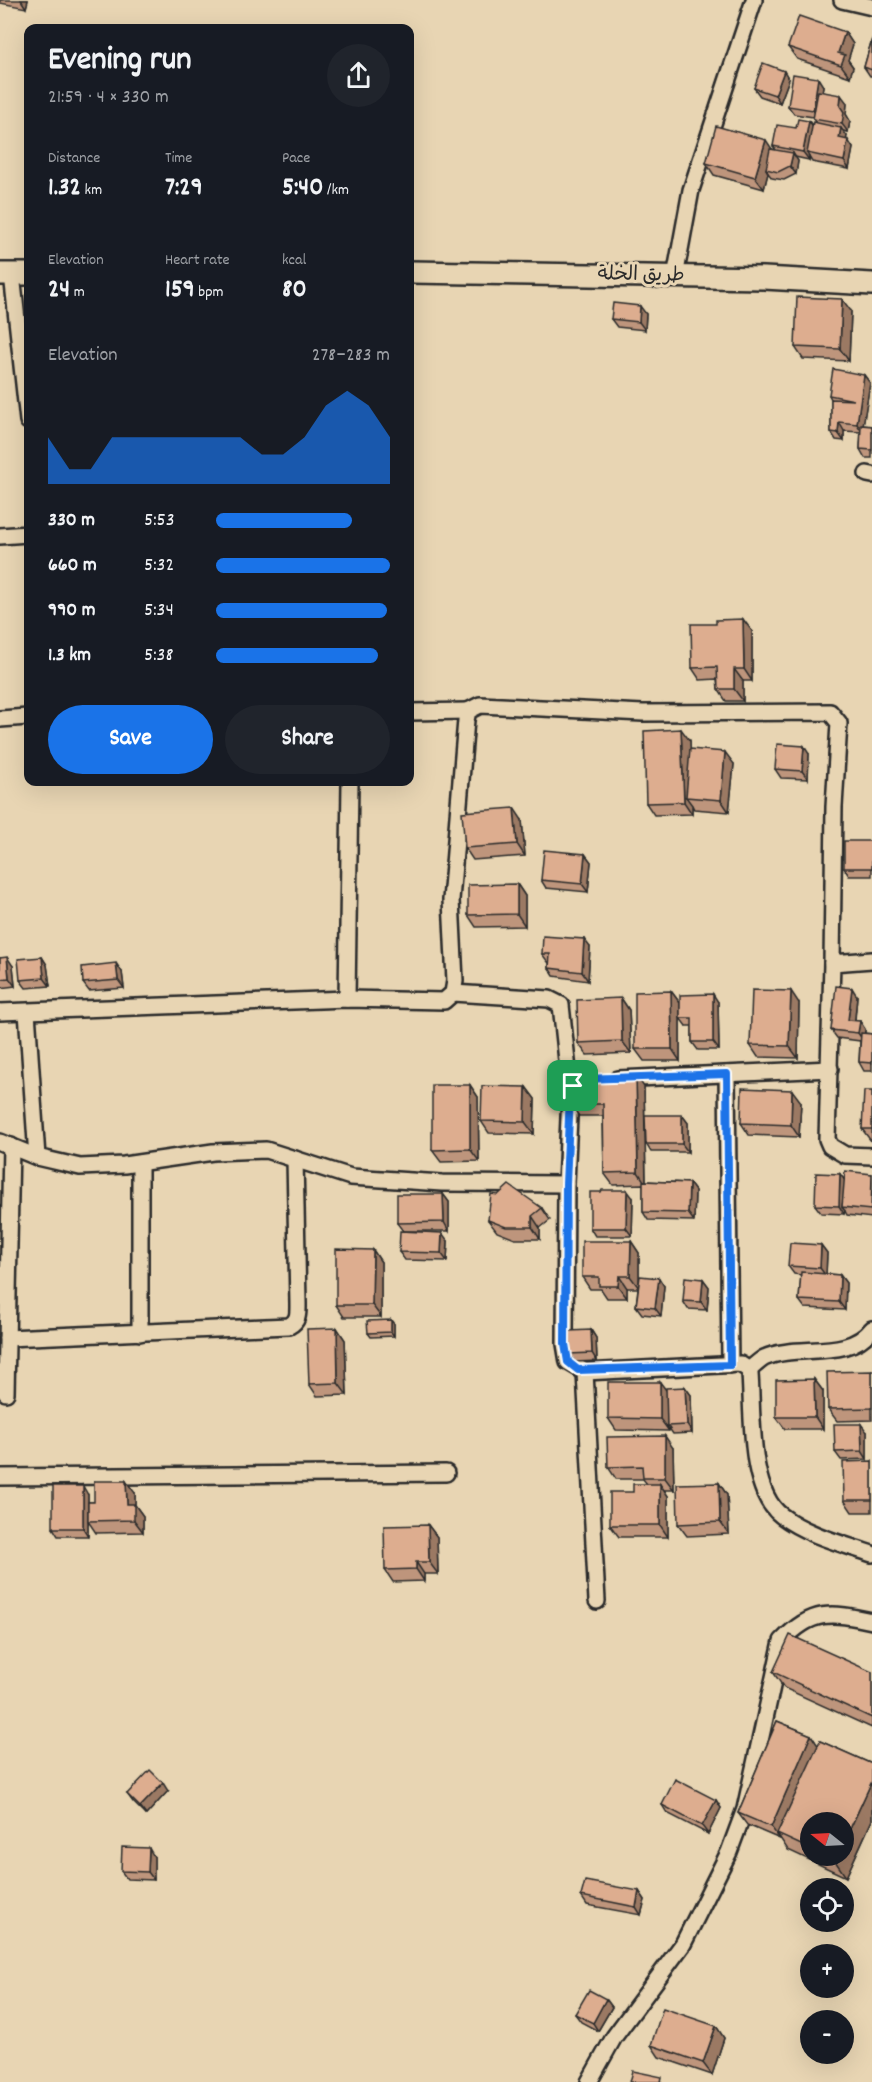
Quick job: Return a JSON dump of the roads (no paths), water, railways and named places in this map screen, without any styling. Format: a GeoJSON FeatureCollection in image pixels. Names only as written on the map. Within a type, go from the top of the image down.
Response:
{"type":"FeatureCollection","features":[{"type":"Feature","properties":{"kind":"street"},"geometry":{"type":"LineString","coordinates":[[675,277],[691,190],[754,0]]}},
{"type":"Feature","properties":{"kind":"street"},"geometry":{"type":"LineString","coordinates":[[842,0],[872,7]]}},
{"type":"Feature","properties":{"kind":"street","name":"طريق الخلة"},"geometry":{"type":"LineString","coordinates":[[414,272],[675,277],[872,285]]}},
{"type":"Feature","properties":{"kind":"street"},"geometry":{"type":"LineString","coordinates":[[13,274],[24,382]]}},
{"type":"Feature","properties":{"kind":"street"},"geometry":{"type":"LineString","coordinates":[[0,536],[24,534]]}},
{"type":"Feature","properties":{"kind":"street"},"geometry":{"type":"LineString","coordinates":[[414,712],[468,711],[480,705],[643,714],[830,712],[840,723],[834,807],[827,1139],[830,1146],[845,1155],[872,1156]]}},
{"type":"Feature","properties":{"kind":"street"},"geometry":{"type":"LineString","coordinates":[[453,993],[451,900],[468,711]]}},
{"type":"Feature","properties":{"kind":"street"},"geometry":{"type":"LineString","coordinates":[[0,719],[24,717]]}},
{"type":"Feature","properties":{"kind":"street"},"geometry":{"type":"LineString","coordinates":[[347,999],[350,786]]}},
{"type":"Feature","properties":{"kind":"street"},"geometry":{"type":"LineString","coordinates":[[832,963],[872,960]]}},
{"type":"Feature","properties":{"kind":"street"},"geometry":{"type":"LineString","coordinates":[[0,1012],[347,999],[444,1001],[453,993],[549,999],[561,1005],[568,1070],[573,1086],[570,1095],[566,1184],[565,1344],[568,1362],[585,1372],[740,1364],[749,1370]]}},
{"type":"Feature","properties":{"kind":"street"},"geometry":{"type":"LineString","coordinates":[[27,1012],[37,1157]]}},
{"type":"Feature","properties":{"kind":"street"},"geometry":{"type":"LineString","coordinates":[[573,1086],[584,1079],[830,1069]]}},
{"type":"Feature","properties":{"kind":"street"},"geometry":{"type":"LineString","coordinates":[[727,1074],[730,1365]]}},
{"type":"Feature","properties":{"kind":"street"},"geometry":{"type":"LineString","coordinates":[[6,1393],[5,1144],[37,1157],[80,1167],[140,1163],[241,1150],[266,1150],[351,1177],[442,1183],[566,1184]]}},
{"type":"Feature","properties":{"kind":"street"},"geometry":{"type":"LineString","coordinates":[[7,1338],[294,1324],[297,1320],[298,1303],[295,1159]]}},
{"type":"Feature","properties":{"kind":"street"},"geometry":{"type":"LineString","coordinates":[[140,1163],[140,1333]]}},
{"type":"Feature","properties":{"kind":"street"},"geometry":{"type":"LineString","coordinates":[[749,1370],[764,1358],[849,1344],[865,1339],[872,1329]]}},
{"type":"Feature","properties":{"kind":"street"},"geometry":{"type":"LineString","coordinates":[[749,1370],[760,1481],[769,1502],[780,1515],[794,1524],[872,1554]]}},
{"type":"Feature","properties":{"kind":"street"},"geometry":{"type":"LineString","coordinates":[[585,1372],[597,1601]]}},
{"type":"Feature","properties":{"kind":"street"},"geometry":{"type":"LineString","coordinates":[[0,1477],[446,1473]]}},
{"type":"Feature","properties":{"kind":"street"},"geometry":{"type":"LineString","coordinates":[[589,2082],[614,2037],[683,1944],[729,1852],[744,1809],[782,1641],[798,1624],[820,1615],[846,1615],[872,1621]]}}]}
